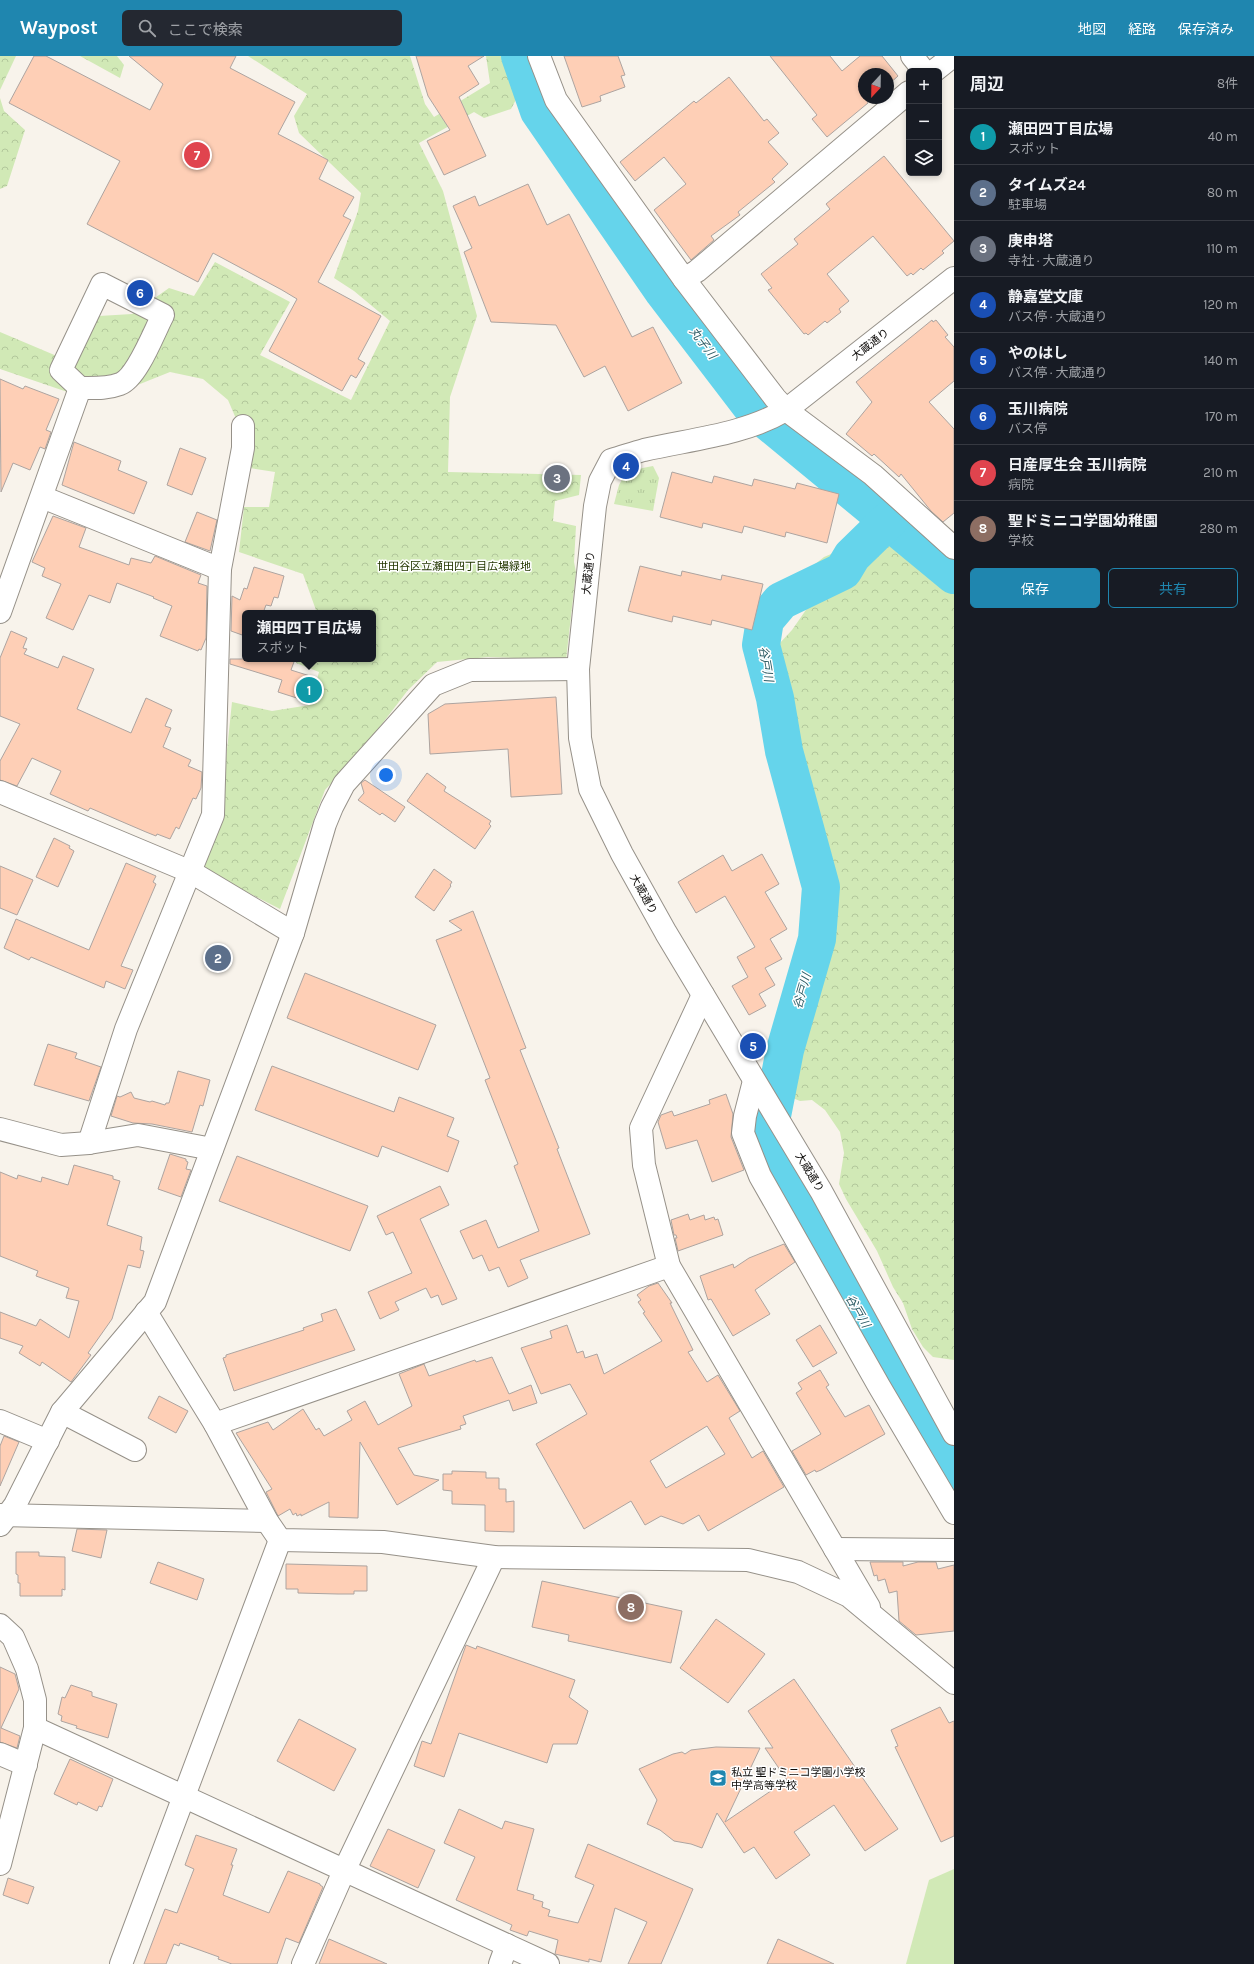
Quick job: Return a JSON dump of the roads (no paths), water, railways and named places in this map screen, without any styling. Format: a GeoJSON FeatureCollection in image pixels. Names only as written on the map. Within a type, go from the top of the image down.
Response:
{"type":"FeatureCollection","features":[{"type":"Feature","properties":{"kind":"street"},"geometry":{"type":"LineString","coordinates":[[539,56],[556,100],[684,279],[775,398],[773,416],[873,475],[954,548]]}},
{"type":"Feature","properties":{"kind":"street"},"geometry":{"type":"LineString","coordinates":[[912,56],[922,68]]}},
{"type":"Feature","properties":{"kind":"street"},"geometry":{"type":"LineString","coordinates":[[938,68],[953,56]]}},
{"type":"Feature","properties":{"kind":"street"},"geometry":{"type":"LineString","coordinates":[[684,279],[697,271],[906,95]]}},
{"type":"Feature","properties":{"kind":"street","name":"大蔵通り"},"geometry":{"type":"LineString","coordinates":[[954,278],[773,416],[722,434],[642,450],[611,460],[600,481],[595,506],[578,669],[580,738],[590,789],[622,854],[703,995],[821,1191],[954,1434]]}},
{"type":"Feature","properties":{"kind":"street"},"geometry":{"type":"LineString","coordinates":[[102,284],[162,315],[133,375],[121,384],[114,386],[80,388],[61,370],[102,284]]}},
{"type":"Feature","properties":{"kind":"street"},"geometry":{"type":"LineString","coordinates":[[0,612],[80,388]]}},
{"type":"Feature","properties":{"kind":"street"},"geometry":{"type":"LineString","coordinates":[[89,1143],[126,1029],[213,815],[220,569],[243,448],[243,426]]}},
{"type":"Feature","properties":{"kind":"street"},"geometry":{"type":"LineString","coordinates":[[42,497],[220,569]]}},
{"type":"Feature","properties":{"kind":"street"},"geometry":{"type":"LineString","coordinates":[[2,1519],[15,1505],[62,1412],[155,1302],[293,933],[332,807],[344,784],[433,685],[470,670],[578,669]]}},
{"type":"Feature","properties":{"kind":"street"},"geometry":{"type":"LineString","coordinates":[[0,792],[191,872],[293,933]]}},
{"type":"Feature","properties":{"kind":"street"},"geometry":{"type":"LineString","coordinates":[[703,995],[641,1128],[644,1165],[669,1266],[874,1617]]}},
{"type":"Feature","properties":{"kind":"street"},"geometry":{"type":"LineString","coordinates":[[754,1081],[745,1116],[743,1133],[760,1176],[879,1386],[954,1513]]}},
{"type":"Feature","properties":{"kind":"street"},"geometry":{"type":"LineString","coordinates":[[0,1129],[62,1145],[89,1143],[138,1135],[212,1150]]}},
{"type":"Feature","properties":{"kind":"street"},"geometry":{"type":"LineString","coordinates":[[215,1424],[669,1266]]}},
{"type":"Feature","properties":{"kind":"street"},"geometry":{"type":"LineString","coordinates":[[146,1312],[215,1424],[267,1521],[280,1540]]}},
{"type":"Feature","properties":{"kind":"street"},"geometry":{"type":"LineString","coordinates":[[62,1412],[135,1450]]}},
{"type":"Feature","properties":{"kind":"street"},"geometry":{"type":"LineString","coordinates":[[0,1421],[48,1441]]}},
{"type":"Feature","properties":{"kind":"street"},"geometry":{"type":"LineString","coordinates":[[2,1519],[267,1521]]}},
{"type":"Feature","properties":{"kind":"street"},"geometry":{"type":"LineString","coordinates":[[280,1540],[383,1542],[494,1556],[748,1560],[798,1572],[849,1596],[954,1683]]}},
{"type":"Feature","properties":{"kind":"street"},"geometry":{"type":"LineString","coordinates":[[120,1964],[280,1540]]}},
{"type":"Feature","properties":{"kind":"street"},"geometry":{"type":"LineString","coordinates":[[835,1549],[954,1550]]}},
{"type":"Feature","properties":{"kind":"street"},"geometry":{"type":"LineString","coordinates":[[303,1964],[344,1871],[494,1556]]}},
{"type":"Feature","properties":{"kind":"street"},"geometry":{"type":"LineString","coordinates":[[0,1625],[14,1637],[27,1669],[35,1700],[35,1728],[0,1864]]}},
{"type":"Feature","properties":{"kind":"street"},"geometry":{"type":"LineString","coordinates":[[35,1728],[344,1871],[504,1955],[548,1964]]}},
{"type":"Feature","properties":{"kind":"street"},"geometry":{"type":"LineString","coordinates":[[0,1754],[26,1765]]}},
{"type":"Feature","properties":{"kind":"waterway","name":"丸子川"},"geometry":{"type":"LineString","coordinates":[[520,56],[539,111],[663,291],[754,410],[954,575]]}},
{"type":"Feature","properties":{"kind":"waterway","name":"谷戸川"},"geometry":{"type":"LineString","coordinates":[[889,520],[852,556],[843,571],[781,601],[765,620],[761,645],[775,698],[784,751],[821,887],[817,939],[785,1050],[767,1141],[771,1157],[954,1480]]}},
{"type":"Feature","properties":{"kind":"place","name":"日産厚生会 玉川病院"},"geometry":{"type":"Point","coordinates":[197,155]}},
{"type":"Feature","properties":{"kind":"place","name":"玉川病院"},"geometry":{"type":"Point","coordinates":[140,293]}},
{"type":"Feature","properties":{"kind":"place","name":"静嘉堂文庫"},"geometry":{"type":"Point","coordinates":[626,466]}},
{"type":"Feature","properties":{"kind":"place","name":"庚申塔"},"geometry":{"type":"Point","coordinates":[557,478]}},
{"type":"Feature","properties":{"kind":"place","name":"瀬田四丁目広場"},"geometry":{"type":"Point","coordinates":[309,690]}},
{"type":"Feature","properties":{"kind":"place","name":"タイムズ24"},"geometry":{"type":"Point","coordinates":[218,958]}},
{"type":"Feature","properties":{"kind":"place","name":"やのはし"},"geometry":{"type":"Point","coordinates":[753,1046]}},
{"type":"Feature","properties":{"kind":"place","name":"聖ドミニコ学園幼稚園"},"geometry":{"type":"Point","coordinates":[631,1607]}},
{"type":"Feature","properties":{"kind":"place","name":"私立 聖ドミニコ学園小学校 中学高等学校"},"geometry":{"type":"Point","coordinates":[718,1778]}},
{"type":"Feature","properties":{"kind":"park label","name":"世田谷区立瀬田四丁目広場緑地"},"geometry":{"type":"Point","coordinates":[454,566]}}]}
